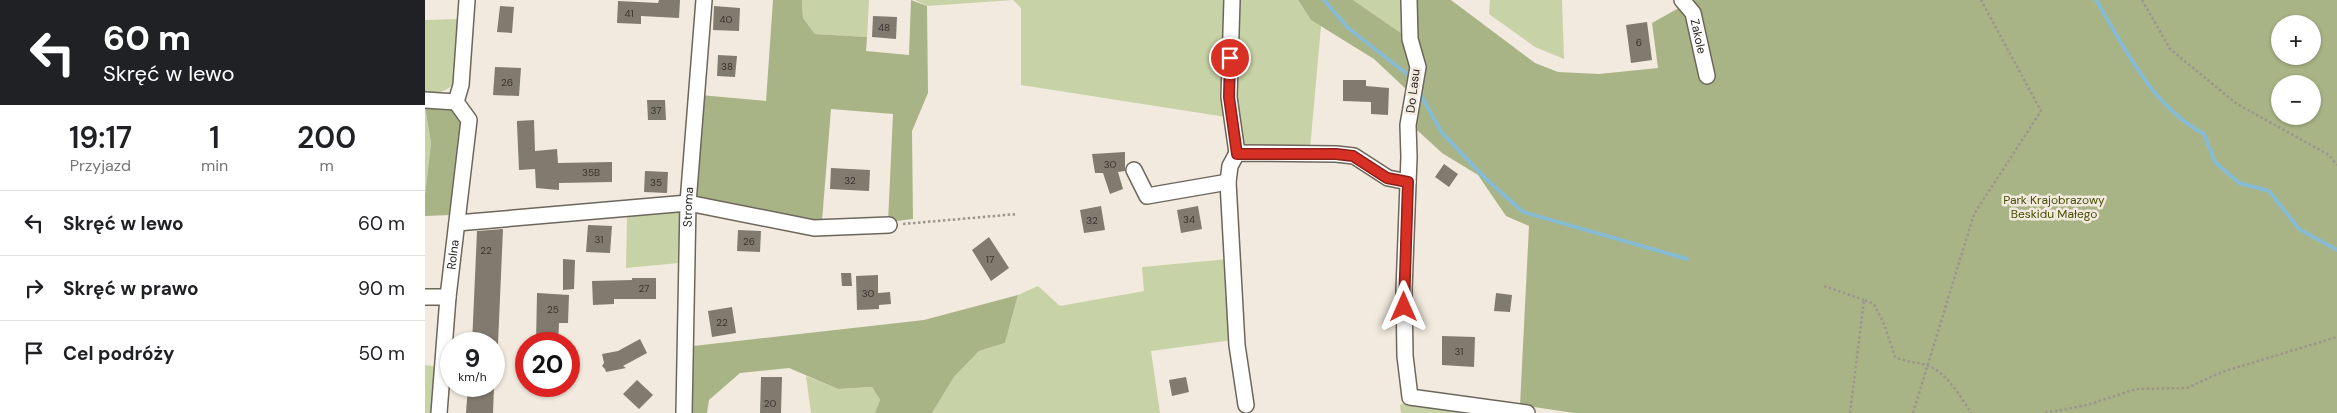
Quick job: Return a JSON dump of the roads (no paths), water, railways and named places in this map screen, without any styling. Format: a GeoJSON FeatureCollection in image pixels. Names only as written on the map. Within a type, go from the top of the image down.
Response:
{"type":"FeatureCollection","features":[{"type":"Feature","properties":{"kind":"street"},"geometry":{"type":"LineString","coordinates":[[425,100],[456,102],[461,85],[467,0]]}},
{"type":"Feature","properties":{"kind":"street","name":"Stroma"},"geometry":{"type":"LineString","coordinates":[[684,413],[688,203],[704,0]]}},
{"type":"Feature","properties":{"kind":"street"},"geometry":{"type":"LineString","coordinates":[[1232,0],[1229,97],[1237,154],[1230,166],[1228,182],[1237,345],[1246,405]]}},
{"type":"Feature","properties":{"kind":"street","name":"Do Lasu"},"geometry":{"type":"LineString","coordinates":[[1409,0],[1410,39],[1418,67],[1409,125],[1404,290],[1405,356],[1410,397],[1527,412]]}},
{"type":"Feature","properties":{"kind":"street","name":"Zakole"},"geometry":{"type":"LineString","coordinates":[[1682,0],[1693,13],[1707,76]]}},
{"type":"Feature","properties":{"kind":"street","name":"Rolna"},"geometry":{"type":"LineString","coordinates":[[439,413],[448,297],[469,120],[456,102]]}},
{"type":"Feature","properties":{"kind":"street"},"geometry":{"type":"LineString","coordinates":[[1237,154],[1336,154],[1353,156],[1387,178],[1408,182]]}},
{"type":"Feature","properties":{"kind":"street"},"geometry":{"type":"LineString","coordinates":[[1134,170],[1147,196],[1228,182]]}},
{"type":"Feature","properties":{"kind":"street"},"geometry":{"type":"LineString","coordinates":[[457,223],[688,203],[814,228],[889,225]]}},
{"type":"Feature","properties":{"kind":"street"},"geometry":{"type":"LineString","coordinates":[[425,297],[448,297]]}},
{"type":"Feature","properties":{"kind":"waterway"},"geometry":{"type":"LineString","coordinates":[[1324,0],[1348,28],[1407,74]]}},
{"type":"Feature","properties":{"kind":"waterway"},"geometry":{"type":"LineString","coordinates":[[2096,0],[2141,75],[2169,108],[2185,122],[2204,134],[2215,162],[2239,183],[2269,191],[2299,229],[2337,250]]}},
{"type":"Feature","properties":{"kind":"waterway"},"geometry":{"type":"LineString","coordinates":[[1419,92],[1442,133],[1485,178],[1523,212],[1687,259]]}},
{"type":"Feature","properties":{"kind":"park label","name":"Park Krajobrazowy Beskidu Małego"},"geometry":{"type":"Point","coordinates":[2054,207]}}]}
